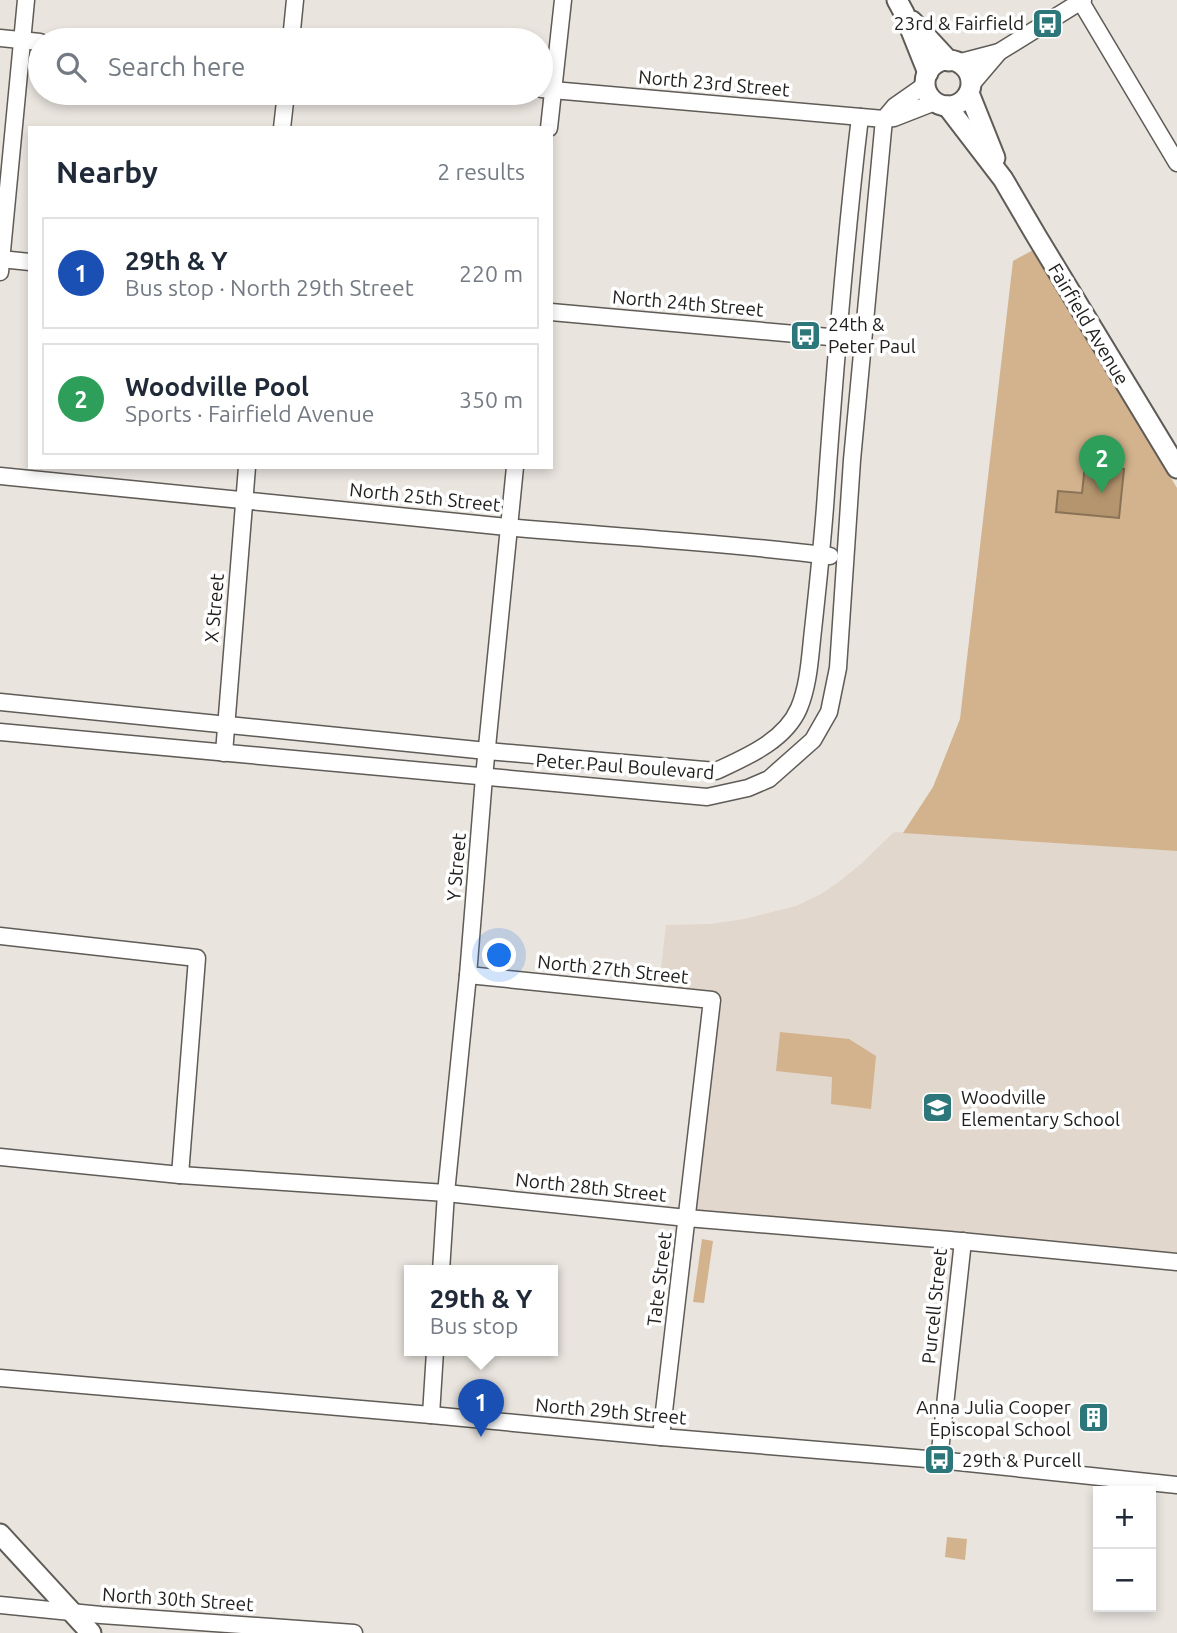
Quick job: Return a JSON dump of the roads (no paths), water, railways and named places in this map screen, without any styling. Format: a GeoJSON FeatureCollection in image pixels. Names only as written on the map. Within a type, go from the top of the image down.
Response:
{"type":"FeatureCollection","features":[{"type":"Feature","properties":{"kind":"main road","name":"Fairfield Avenue"},"geometry":{"type":"LineString","coordinates":[[900,6],[953,62],[967,72],[970,89],[1003,179]]}},
{"type":"Feature","properties":{"kind":"main road","name":"Fairfield Avenue"},"geometry":{"type":"LineString","coordinates":[[900,6],[934,92],[1003,179],[1177,468]]}},
{"type":"Feature","properties":{"kind":"main road"},"geometry":{"type":"LineString","coordinates":[[953,62],[936,64],[934,92],[959,103],[970,89]]}},
{"type":"Feature","properties":{"kind":"main road"},"geometry":{"type":"LineString","coordinates":[[0,1534],[91,1633]]}},
{"type":"Feature","properties":{"kind":"street"},"geometry":{"type":"LineString","coordinates":[[26,0],[0,263],[28,262]]}},
{"type":"Feature","properties":{"kind":"street"},"geometry":{"type":"LineString","coordinates":[[292,28],[295,0]]}},
{"type":"Feature","properties":{"kind":"street"},"geometry":{"type":"LineString","coordinates":[[553,56],[563,0]]}},
{"type":"Feature","properties":{"kind":"street"},"geometry":{"type":"LineString","coordinates":[[953,62],[999,52],[1082,1],[1177,163]]}},
{"type":"Feature","properties":{"kind":"street"},"geometry":{"type":"LineString","coordinates":[[0,38],[28,41]]}},
{"type":"Feature","properties":{"kind":"street"},"geometry":{"type":"LineString","coordinates":[[970,89],[999,52]]}},
{"type":"Feature","properties":{"kind":"street","name":"North 23rd Street"},"geometry":{"type":"LineString","coordinates":[[553,90],[884,119]]}},
{"type":"Feature","properties":{"kind":"street"},"geometry":{"type":"LineString","coordinates":[[884,119],[895,106],[934,92]]}},
{"type":"Feature","properties":{"kind":"street"},"geometry":{"type":"LineString","coordinates":[[282,126],[285,105]]}},
{"type":"Feature","properties":{"kind":"street"},"geometry":{"type":"LineString","coordinates":[[548,105],[549,126]]}},
{"type":"Feature","properties":{"kind":"street","name":"Peter Paul Boulevard"},"geometry":{"type":"LineString","coordinates":[[0,702],[716,771],[751,755],[782,731],[798,710],[807,680],[822,554],[837,338],[860,117]]}},
{"type":"Feature","properties":{"kind":"street","name":"Peter Paul Boulevard"},"geometry":{"type":"LineString","coordinates":[[0,732],[707,797],[748,789],[769,779],[813,740],[829,712],[838,668],[863,340],[884,119]]}},
{"type":"Feature","properties":{"kind":"street","name":"North 24th Street"},"geometry":{"type":"LineString","coordinates":[[553,312],[863,340]]}},
{"type":"Feature","properties":{"kind":"street","name":"X Street"},"geometry":{"type":"LineString","coordinates":[[224,753],[247,469]]}},
{"type":"Feature","properties":{"kind":"street","name":"Y Street"},"geometry":{"type":"LineString","coordinates":[[441,1265],[484,777],[515,469]]}},
{"type":"Feature","properties":{"kind":"street","name":"North 25th Street"},"geometry":{"type":"LineString","coordinates":[[0,476],[845,558]]}},
{"type":"Feature","properties":{"kind":"street"},"geometry":{"type":"LineString","coordinates":[[0,936],[197,958],[180,1175]]}},
{"type":"Feature","properties":{"kind":"street","name":"North 27th Street"},"geometry":{"type":"LineString","coordinates":[[468,975],[712,1000]]}},
{"type":"Feature","properties":{"kind":"street","name":"Tate Street"},"geometry":{"type":"LineString","coordinates":[[661,1437],[712,1000]]}},
{"type":"Feature","properties":{"kind":"street","name":"North 28th Street"},"geometry":{"type":"LineString","coordinates":[[0,1157],[180,1175],[446,1193],[687,1218],[1177,1262]]}},
{"type":"Feature","properties":{"kind":"street","name":"Purcell Street"},"geometry":{"type":"LineString","coordinates":[[939,1460],[963,1241]]}},
{"type":"Feature","properties":{"kind":"street"},"geometry":{"type":"LineString","coordinates":[[431,1415],[435,1356]]}},
{"type":"Feature","properties":{"kind":"street","name":"North 29th Street"},"geometry":{"type":"LineString","coordinates":[[0,1378],[939,1460],[1177,1485]]}},
{"type":"Feature","properties":{"kind":"street","name":"North 30th Street"},"geometry":{"type":"LineString","coordinates":[[0,1605],[354,1633]]}},
{"type":"Feature","properties":{"kind":"place","name":"23rd & Fairfield"},"geometry":{"type":"Point","coordinates":[1047,23]}},
{"type":"Feature","properties":{"kind":"place","name":"24th & Peter Paul"},"geometry":{"type":"Point","coordinates":[805,335]}},
{"type":"Feature","properties":{"kind":"place","name":"Woodville Pool"},"geometry":{"type":"Point","coordinates":[1102,493]}},
{"type":"Feature","properties":{"kind":"place","name":"Woodville Elementary School"},"geometry":{"type":"Point","coordinates":[938,1108]}},
{"type":"Feature","properties":{"kind":"place","name":"Anna Julia Cooper Episcopal School"},"geometry":{"type":"Point","coordinates":[1094,1418]}},
{"type":"Feature","properties":{"kind":"place","name":"29th & Y"},"geometry":{"type":"Point","coordinates":[481,1437]}},
{"type":"Feature","properties":{"kind":"place","name":"29th & Purcell"},"geometry":{"type":"Point","coordinates":[939,1460]}}]}
